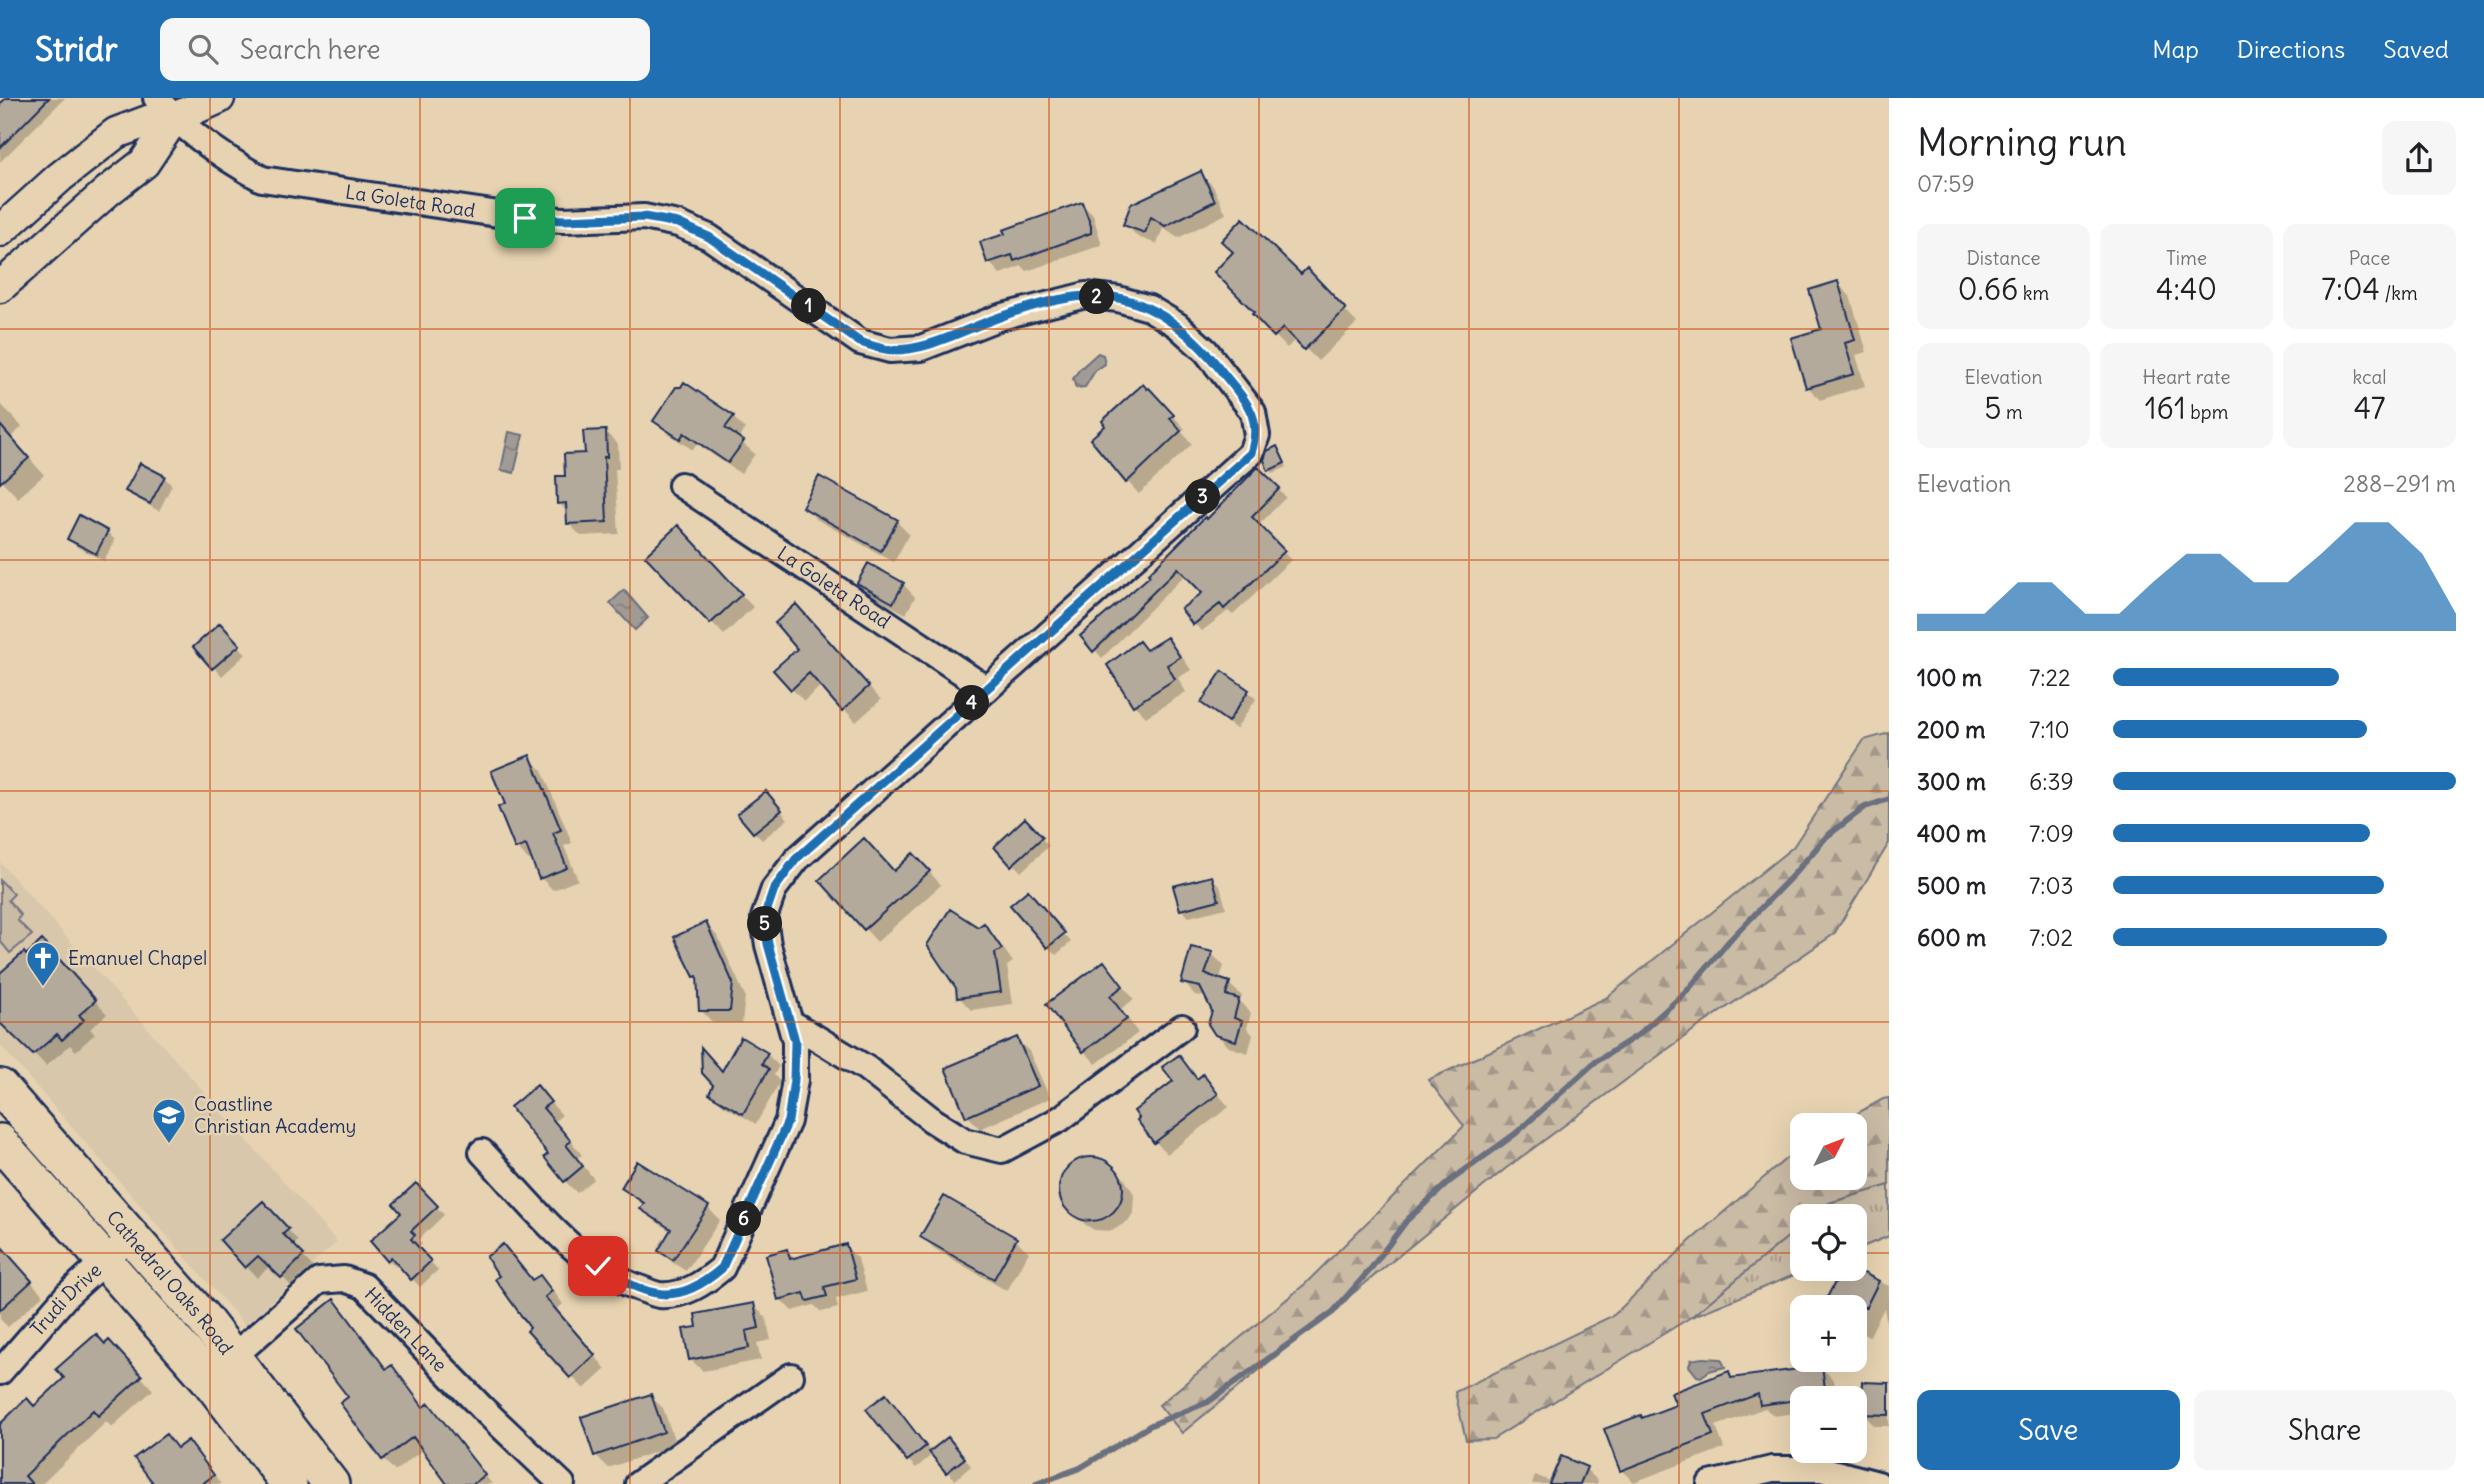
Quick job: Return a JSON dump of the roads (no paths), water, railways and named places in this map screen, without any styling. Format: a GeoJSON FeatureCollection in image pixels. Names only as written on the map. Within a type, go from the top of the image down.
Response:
{"type":"FeatureCollection","features":[{"type":"Feature","properties":{"kind":"main road","name":"Cathedral Oaks Road"},"geometry":{"type":"LineString","coordinates":[[0,1087],[234,1356],[331,1484]]}},
{"type":"Feature","properties":{"kind":"main road","name":"Cathedral Oaks Road"},"geometry":{"type":"LineString","coordinates":[[0,1143],[210,1381],[289,1484]]}},
{"type":"Feature","properties":{"kind":"street"},"geometry":{"type":"LineString","coordinates":[[0,231],[60,177],[116,133],[148,121],[165,108],[219,98]]}},
{"type":"Feature","properties":{"kind":"street"},"geometry":{"type":"LineString","coordinates":[[0,287],[108,191],[144,163],[165,108]]}},
{"type":"Feature","properties":{"kind":"street","name":"La Goleta Road"},"geometry":{"type":"LineString","coordinates":[[165,108],[223,158],[262,178],[525,218],[564,220],[644,217],[678,223],[709,237],[860,342],[890,350],[921,348],[1000,317],[1086,295],[1118,299],[1149,308],[1177,325],[1206,351],[1253,412],[1257,435],[1251,453],[796,859],[774,889],[764,918],[768,944],[795,1041],[794,1080],[788,1121],[722,1268],[704,1283],[684,1293],[659,1295],[626,1283],[598,1266],[560,1236],[482,1152]]}},
{"type":"Feature","properties":{"kind":"street","name":"La Goleta Road"},"geometry":{"type":"LineString","coordinates":[[681,485],[987,689]]}},
{"type":"Feature","properties":{"kind":"street"},"geometry":{"type":"LineString","coordinates":[[790,1022],[866,1068],[932,1120],[965,1141],[1002,1150],[1060,1119],[1182,1027]]}},
{"type":"Feature","properties":{"kind":"street","name":"Trudi Drive"},"geometry":{"type":"LineString","coordinates":[[2,1366],[104,1259],[132,1236]]}},
{"type":"Feature","properties":{"kind":"street","name":"Hidden Lane"},"geometry":{"type":"LineString","coordinates":[[234,1356],[319,1281],[344,1279],[364,1286],[482,1408],[562,1484]]}},
{"type":"Feature","properties":{"kind":"street"},"geometry":{"type":"LineString","coordinates":[[638,1484],[791,1376]]}},
{"type":"Feature","properties":{"kind":"street"},"geometry":{"type":"LineString","coordinates":[[1710,1484],[1772,1469],[1821,1469],[1878,1484]]}},
{"type":"Feature","properties":{"kind":"water"},"geometry":{"type":"Polygon","coordinates":[[[1098,353],[1103,355],[1105,364],[1095,371],[1085,387],[1076,388],[1073,379],[1098,353]]]}},
{"type":"Feature","properties":{"kind":"water"},"geometry":{"type":"Polygon","coordinates":[[[509,432],[523,435],[514,473],[501,470],[509,432]]]}},
{"type":"Feature","properties":{"kind":"water"},"geometry":{"type":"Polygon","coordinates":[[[624,590],[648,618],[635,630],[610,603],[624,590]]]}},
{"type":"Feature","properties":{"kind":"water"},"geometry":{"type":"Polygon","coordinates":[[[1721,1359],[1725,1367],[1709,1371],[1701,1377],[1697,1376],[1689,1366],[1691,1360],[1721,1359]]]}},
{"type":"Feature","properties":{"kind":"waterway"},"geometry":{"type":"LineString","coordinates":[[1036,1484],[1080,1468],[1151,1425],[1208,1402],[1333,1312],[1369,1271],[1407,1220],[1450,1181],[1515,1134],[1594,1063],[1638,1035],[1686,992],[1729,941],[1827,836],[1865,807],[1889,799]]}},
{"type":"Feature","properties":{"kind":"place","name":"Emanuel Chapel"},"geometry":{"type":"Point","coordinates":[43,988]}},
{"type":"Feature","properties":{"kind":"place","name":"Coastline Christian Academy"},"geometry":{"type":"Point","coordinates":[169,1145]}}]}
